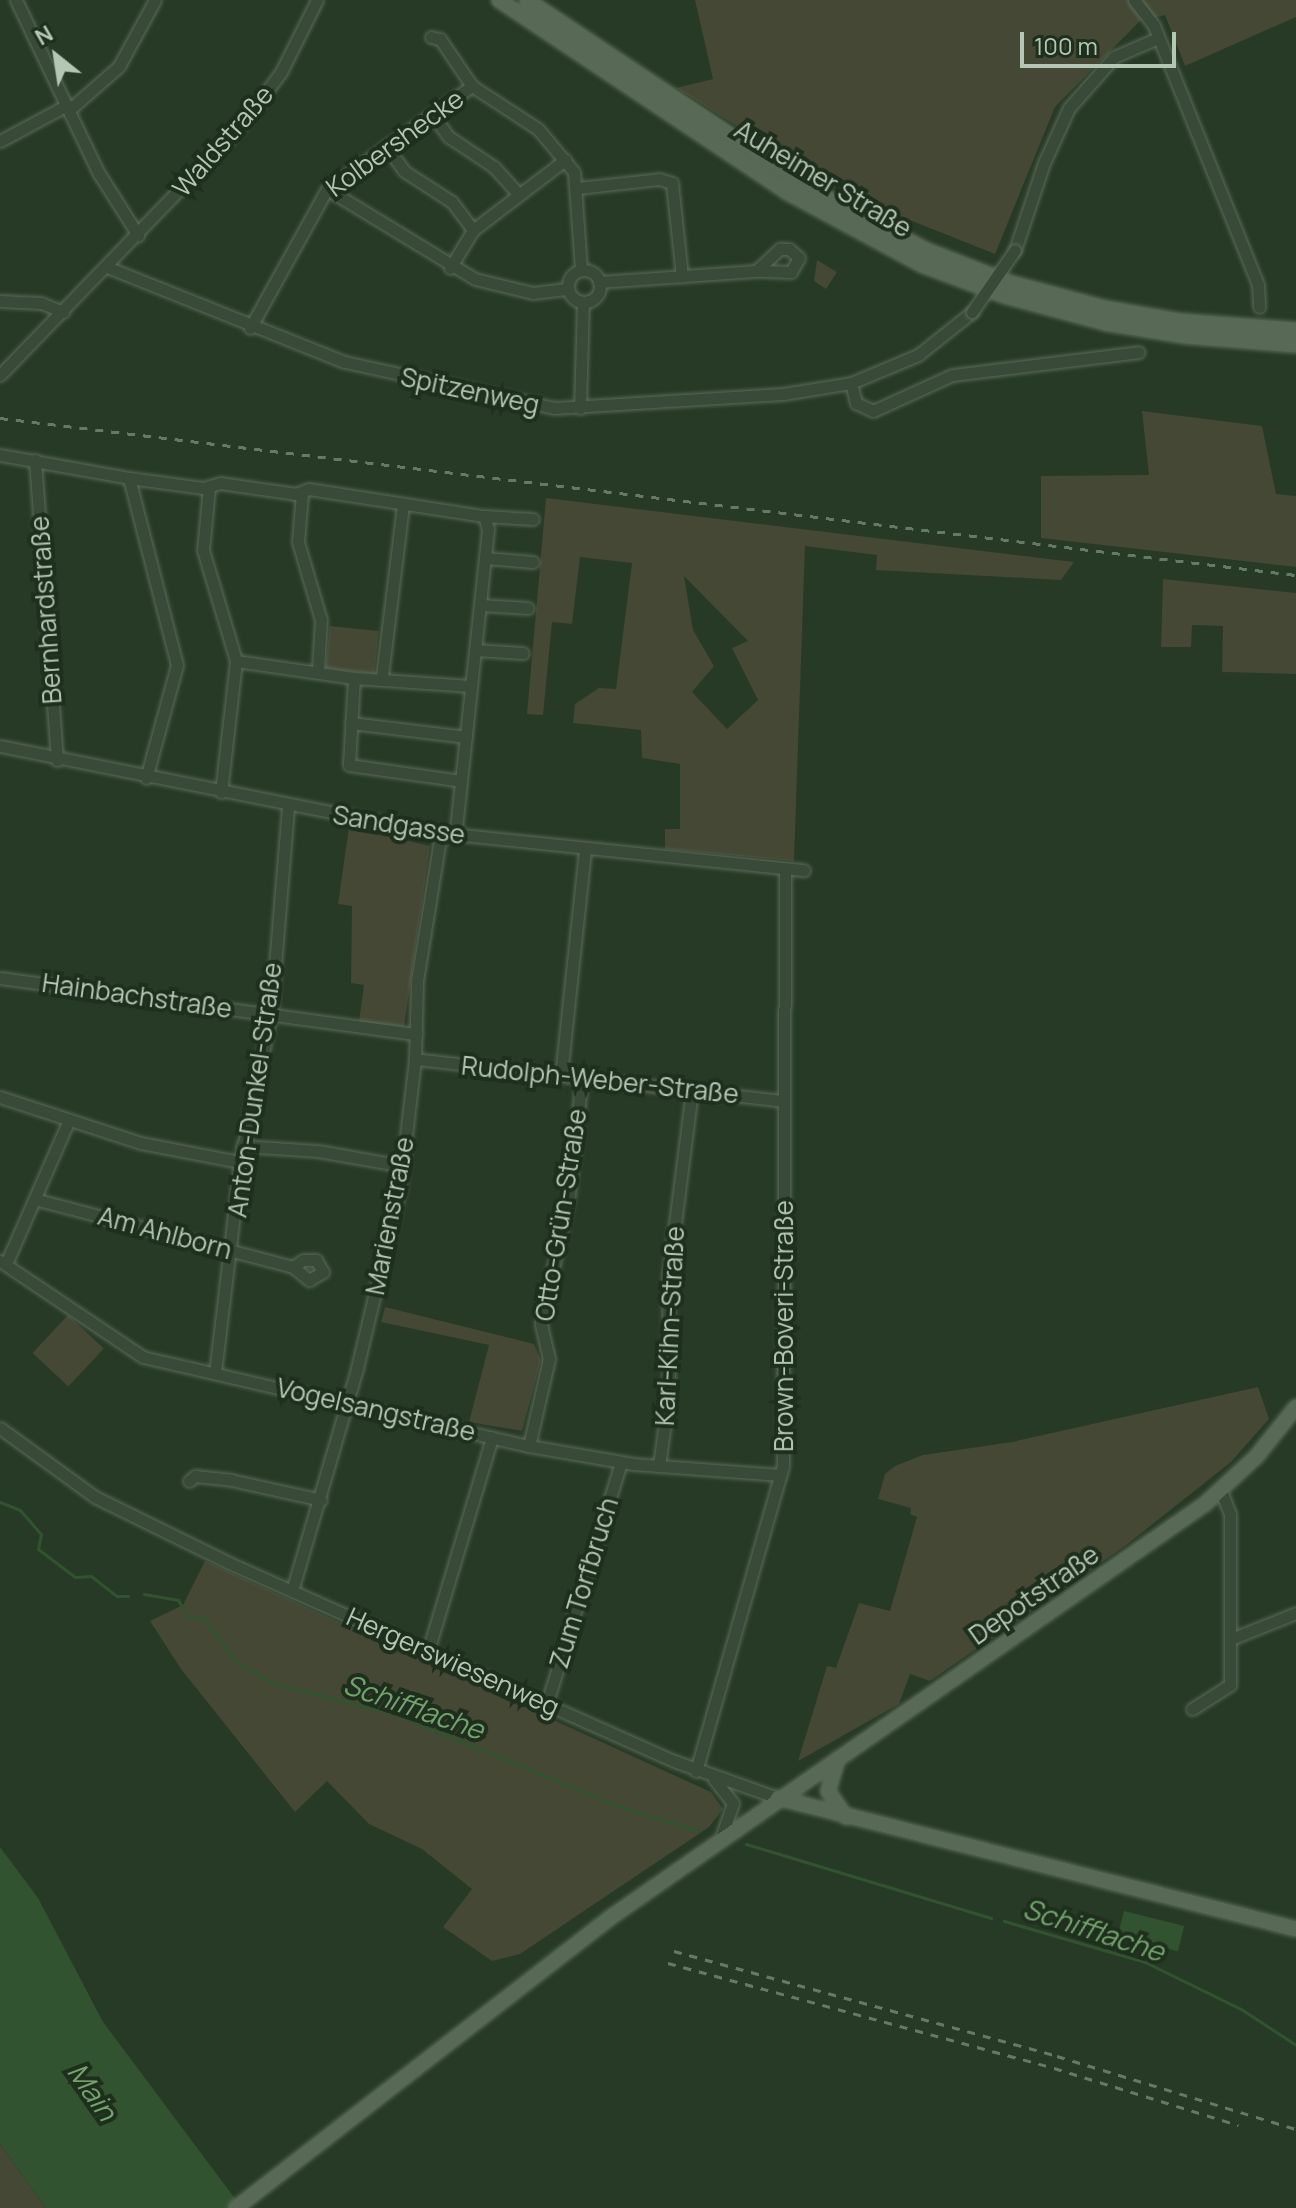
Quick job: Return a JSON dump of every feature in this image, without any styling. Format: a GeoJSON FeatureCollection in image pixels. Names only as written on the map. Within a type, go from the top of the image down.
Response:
{"type":"FeatureCollection","features":[{"type":"Feature","properties":{"kind":"main road","name":"Auheimer Straße"},"geometry":{"type":"LineString","coordinates":[[499,0],[785,191],[922,265],[1033,305],[1105,323],[1184,336],[1296,345]]}},
{"type":"Feature","properties":{"kind":"main road","name":"Auheimer Straße"},"geometry":{"type":"LineString","coordinates":[[527,0],[814,191],[926,250],[1011,283],[1104,308],[1194,323],[1296,330]]}},
{"type":"Feature","properties":{"kind":"main road","name":"Depotstraße"},"geometry":{"type":"LineString","coordinates":[[236,2208],[508,1993],[721,1837],[1221,1491],[1256,1457],[1296,1407]]}},
{"type":"Feature","properties":{"kind":"main road"},"geometry":{"type":"LineString","coordinates":[[841,1756],[830,1771],[828,1791],[847,1818]]}},
{"type":"Feature","properties":{"kind":"main road"},"geometry":{"type":"LineString","coordinates":[[778,1798],[847,1818],[1296,1929]]}},
{"type":"Feature","properties":{"kind":"street"},"geometry":{"type":"LineString","coordinates":[[16,0],[105,185],[138,235]]}},
{"type":"Feature","properties":{"kind":"street"},"geometry":{"type":"LineString","coordinates":[[0,141],[68,107],[119,66],[155,0]]}},
{"type":"Feature","properties":{"kind":"street","name":"Waldstraße"},"geometry":{"type":"LineString","coordinates":[[0,375],[138,235],[254,109],[293,53],[317,0]]}},
{"type":"Feature","properties":{"kind":"street"},"geometry":{"type":"LineString","coordinates":[[1134,0],[1150,17],[1258,285],[1259,307]]}},
{"type":"Feature","properties":{"kind":"street"},"geometry":{"type":"LineString","coordinates":[[431,37],[440,39],[472,86],[538,129],[565,160],[578,188],[581,270]]}},
{"type":"Feature","properties":{"kind":"street","name":"Spitzenweg"},"geometry":{"type":"LineString","coordinates":[[107,267],[250,328],[423,383],[519,405],[580,408],[783,394],[851,383],[918,355],[972,312],[1015,250],[1044,163],[1069,108],[1114,57],[1158,38]]}},
{"type":"Feature","properties":{"kind":"street","name":"Kolbershecke"},"geometry":{"type":"LineString","coordinates":[[250,328],[327,189],[472,86]]}},
{"type":"Feature","properties":{"kind":"street"},"geometry":{"type":"LineString","coordinates":[[432,114],[449,137],[494,167],[518,194]]}},
{"type":"Feature","properties":{"kind":"street"},"geometry":{"type":"LineString","coordinates":[[386,146],[404,171],[452,202],[473,230]]}},
{"type":"Feature","properties":{"kind":"street"},"geometry":{"type":"LineString","coordinates":[[450,268],[473,230],[565,160]]}},
{"type":"Feature","properties":{"kind":"street"},"geometry":{"type":"LineString","coordinates":[[578,188],[659,179],[672,183],[682,276]]}},
{"type":"Feature","properties":{"kind":"street"},"geometry":{"type":"LineString","coordinates":[[327,189],[450,268],[522,291],[568,289],[583,302]]}},
{"type":"Feature","properties":{"kind":"street"},"geometry":{"type":"LineString","coordinates":[[568,289],[572,276],[581,270],[595,274],[599,282],[597,295],[583,302]]}},
{"type":"Feature","properties":{"kind":"street"},"geometry":{"type":"LineString","coordinates":[[599,282],[756,271]]}},
{"type":"Feature","properties":{"kind":"street"},"geometry":{"type":"LineString","coordinates":[[0,301],[41,303],[63,312]]}},
{"type":"Feature","properties":{"kind":"street"},"geometry":{"type":"LineString","coordinates":[[580,408],[583,302]]}},
{"type":"Feature","properties":{"kind":"street"},"geometry":{"type":"LineString","coordinates":[[851,383],[856,403],[873,411],[952,375],[1139,352]]}},
{"type":"Feature","properties":{"kind":"street"},"geometry":{"type":"LineString","coordinates":[[0,455],[129,478],[209,487],[220,483],[302,493],[323,491],[484,516],[533,519]]}},
{"type":"Feature","properties":{"kind":"street","name":"Bernhardstraße"},"geometry":{"type":"LineString","coordinates":[[35,460],[57,760]]}},
{"type":"Feature","properties":{"kind":"street"},"geometry":{"type":"LineString","coordinates":[[129,478],[177,665],[146,778]]}},
{"type":"Feature","properties":{"kind":"street"},"geometry":{"type":"LineString","coordinates":[[209,487],[203,550],[236,661],[221,792]]}},
{"type":"Feature","properties":{"kind":"street"},"geometry":{"type":"LineString","coordinates":[[302,493],[299,554],[321,620],[318,671]]}},
{"type":"Feature","properties":{"kind":"street"},"geometry":{"type":"LineString","coordinates":[[382,676],[403,504]]}},
{"type":"Feature","properties":{"kind":"street"},"geometry":{"type":"LineString","coordinates":[[455,836],[485,558],[484,516]]}},
{"type":"Feature","properties":{"kind":"street"},"geometry":{"type":"LineString","coordinates":[[485,558],[533,562]]}},
{"type":"Feature","properties":{"kind":"street"},"geometry":{"type":"LineString","coordinates":[[480,605],[528,608]]}},
{"type":"Feature","properties":{"kind":"street"},"geometry":{"type":"LineString","coordinates":[[475,650],[523,653]]}},
{"type":"Feature","properties":{"kind":"street"},"geometry":{"type":"LineString","coordinates":[[236,661],[354,678],[382,676],[470,686]]}},
{"type":"Feature","properties":{"kind":"street"},"geometry":{"type":"LineString","coordinates":[[354,678],[345,760],[353,768],[461,781]]}},
{"type":"Feature","properties":{"kind":"street"},"geometry":{"type":"LineString","coordinates":[[351,723],[466,737]]}},
{"type":"Feature","properties":{"kind":"street","name":"Sandgasse"},"geometry":{"type":"LineString","coordinates":[[0,746],[146,778],[455,836],[804,870]]}},
{"type":"Feature","properties":{"kind":"street","name":"Anton-Dunkel-Straße"},"geometry":{"type":"LineString","coordinates":[[215,1373],[233,1251],[242,1146],[271,1014],[288,806]]}},
{"type":"Feature","properties":{"kind":"street","name":"Marienstraße"},"geometry":{"type":"LineString","coordinates":[[292,1591],[348,1403],[403,1166],[415,1059],[417,981],[441,833]]}},
{"type":"Feature","properties":{"kind":"street"},"geometry":{"type":"LineString","coordinates":[[561,1075],[585,849]]}},
{"type":"Feature","properties":{"kind":"street","name":"Brown-Boveri-Straße"},"geometry":{"type":"LineString","coordinates":[[696,1771],[781,1475],[785,869]]}},
{"type":"Feature","properties":{"kind":"street","name":"Hainbachstraße"},"geometry":{"type":"LineString","coordinates":[[0,978],[416,1034]]}},
{"type":"Feature","properties":{"kind":"street","name":"Rudolph-Weber-Straße"},"geometry":{"type":"LineString","coordinates":[[415,1059],[784,1101]]}},
{"type":"Feature","properties":{"kind":"street","name":"Otto-Grün-Straße"},"geometry":{"type":"LineString","coordinates":[[529,1446],[549,1365],[541,1324],[569,1195],[582,1078]]}},
{"type":"Feature","properties":{"kind":"street","name":"Karl-Kihn-Straße"},"geometry":{"type":"LineString","coordinates":[[659,1465],[669,1395],[668,1278],[692,1091]]}},
{"type":"Feature","properties":{"kind":"street"},"geometry":{"type":"LineString","coordinates":[[0,1097],[152,1146],[240,1162]]}},
{"type":"Feature","properties":{"kind":"street"},"geometry":{"type":"LineString","coordinates":[[3,1263],[38,1200],[69,1120]]}},
{"type":"Feature","properties":{"kind":"street"},"geometry":{"type":"LineString","coordinates":[[242,1146],[303,1149],[403,1166]]}},
{"type":"Feature","properties":{"kind":"street","name":"Am Ahlborn"},"geometry":{"type":"LineString","coordinates":[[38,1200],[293,1267]]}},
{"type":"Feature","properties":{"kind":"street","name":"Vogelsangstraße"},"geometry":{"type":"LineString","coordinates":[[3,1263],[128,1350],[529,1446],[621,1462],[781,1475]]}},
{"type":"Feature","properties":{"kind":"street","name":"Hergerswiesenweg"},"geometry":{"type":"LineString","coordinates":[[0,1428],[82,1489],[133,1516],[292,1591],[696,1771],[778,1798]]}},
{"type":"Feature","properties":{"kind":"street"},"geometry":{"type":"LineString","coordinates":[[428,1651],[492,1437]]}},
{"type":"Feature","properties":{"kind":"street","name":"Zum Torfbruch"},"geometry":{"type":"LineString","coordinates":[[547,1703],[621,1462]]}},
{"type":"Feature","properties":{"kind":"street"},"geometry":{"type":"LineString","coordinates":[[189,1481],[195,1476],[231,1480],[321,1500]]}},
{"type":"Feature","properties":{"kind":"street"},"geometry":{"type":"LineString","coordinates":[[1192,1709],[1228,1689],[1231,1639],[1230,1514],[1221,1491]]}},
{"type":"Feature","properties":{"kind":"street"},"geometry":{"type":"LineString","coordinates":[[1231,1639],[1296,1613]]}},
{"type":"Feature","properties":{"kind":"street"},"geometry":{"type":"LineString","coordinates":[[711,1776],[733,1806],[721,1837]]}},
{"type":"Feature","properties":{"kind":"shaded area"},"geometry":{"type":"Polygon","coordinates":[[[695,0],[1296,0],[1296,17],[1185,66],[1165,15],[1140,21],[1055,107],[995,254],[847,195],[676,88],[713,79],[695,0]]]}},
{"type":"Feature","properties":{"kind":"shaded area"},"geometry":{"type":"Polygon","coordinates":[[[817,260],[837,272],[826,289],[814,281],[817,260]]]}},
{"type":"Feature","properties":{"kind":"shaded area"},"geometry":{"type":"Polygon","coordinates":[[[1142,411],[1262,426],[1276,494],[1296,496],[1296,567],[1041,538],[1041,476],[1149,475],[1142,411]]]}},
{"type":"Feature","properties":{"kind":"shaded area"},"geometry":{"type":"Polygon","coordinates":[[[546,498],[1074,562],[1061,580],[876,570],[877,555],[805,546],[794,861],[665,849],[665,829],[680,829],[680,764],[642,758],[641,730],[573,723],[575,704],[599,688],[616,689],[632,563],[580,557],[572,624],[552,622],[543,715],[527,714],[546,498]],[[684,576],[693,630],[714,666],[692,692],[727,729],[758,700],[732,648],[748,641],[684,576]]]}},
{"type":"Feature","properties":{"kind":"shaded area"},"geometry":{"type":"Polygon","coordinates":[[[1163,579],[1296,593],[1296,674],[1222,672],[1223,626],[1192,625],[1191,647],[1161,647],[1163,579]]]}},
{"type":"Feature","properties":{"kind":"shaded area"},"geometry":{"type":"Polygon","coordinates":[[[330,626],[379,631],[374,674],[326,669],[330,626]]]}},
{"type":"Feature","properties":{"kind":"shaded area"},"geometry":{"type":"Polygon","coordinates":[[[349,827],[430,846],[404,1027],[359,1022],[364,985],[351,983],[352,906],[338,904],[349,827]]]}},
{"type":"Feature","properties":{"kind":"shaded area"},"geometry":{"type":"Polygon","coordinates":[[[385,1307],[534,1344],[541,1360],[522,1431],[469,1422],[489,1345],[381,1322],[385,1307]]]}},
{"type":"Feature","properties":{"kind":"shaded area"},"geometry":{"type":"Polygon","coordinates":[[[68,1315],[104,1348],[68,1386],[33,1353],[68,1315]]]}},
{"type":"Feature","properties":{"kind":"shaded area"},"geometry":{"type":"Polygon","coordinates":[[[1258,1387],[1269,1419],[1231,1462],[1125,1546],[930,1681],[910,1674],[899,1704],[798,1761],[827,1666],[836,1668],[859,1603],[890,1611],[917,1517],[910,1514],[911,1508],[878,1499],[885,1474],[895,1466],[923,1455],[1012,1442],[1258,1387]]]}},
{"type":"Feature","properties":{"kind":"shaded area"},"geometry":{"type":"Polygon","coordinates":[[[205,1561],[711,1792],[723,1809],[709,1827],[520,1954],[492,1961],[443,1927],[472,1889],[422,1849],[369,1824],[327,1781],[295,1812],[181,1669],[150,1621],[183,1605],[205,1561]]]}},
{"type":"Feature","properties":{"kind":"shaded area"},"geometry":{"type":"Polygon","coordinates":[[[0,2144],[46,2208],[0,2208],[0,2144]]]}},
{"type":"Feature","properties":{"kind":"water","name":"Main"},"geometry":{"type":"Polygon","coordinates":[[[0,1847],[38,1898],[103,2022],[242,2208],[46,2208],[0,2144],[0,1847]]]}},
{"type":"Feature","properties":{"kind":"water"},"geometry":{"type":"Polygon","coordinates":[[[1124,1911],[1184,1926],[1178,1951],[1118,1936],[1124,1911]]]}},
{"type":"Feature","properties":{"kind":"waterway","name":"Schifflache"},"geometry":{"type":"LineString","coordinates":[[0,1502],[20,1510],[41,1534],[38,1549],[75,1577],[91,1576],[117,1596],[128,1596]]}},
{"type":"Feature","properties":{"kind":"waterway","name":"Schifflache"},"geometry":{"type":"LineString","coordinates":[[144,1594],[178,1600],[187,1616],[203,1617],[235,1661],[273,1683],[398,1715],[613,1804],[698,1831]]}},
{"type":"Feature","properties":{"kind":"waterway","name":"Schifflache"},"geometry":{"type":"LineString","coordinates":[[746,1844],[991,1918]]}},
{"type":"Feature","properties":{"kind":"waterway","name":"Schifflache"},"geometry":{"type":"LineString","coordinates":[[1004,1921],[1145,1962],[1241,2009],[1296,2045]]}},
{"type":"Feature","properties":{"kind":"railway"},"geometry":{"type":"LineString","coordinates":[[0,418],[1296,575]]}},
{"type":"Feature","properties":{"kind":"railway"},"geometry":{"type":"LineString","coordinates":[[674,1951],[1057,2056],[1296,2129]]}},
{"type":"Feature","properties":{"kind":"railway"},"geometry":{"type":"LineString","coordinates":[[668,1963],[1054,2068],[1238,2125]]}}]}
